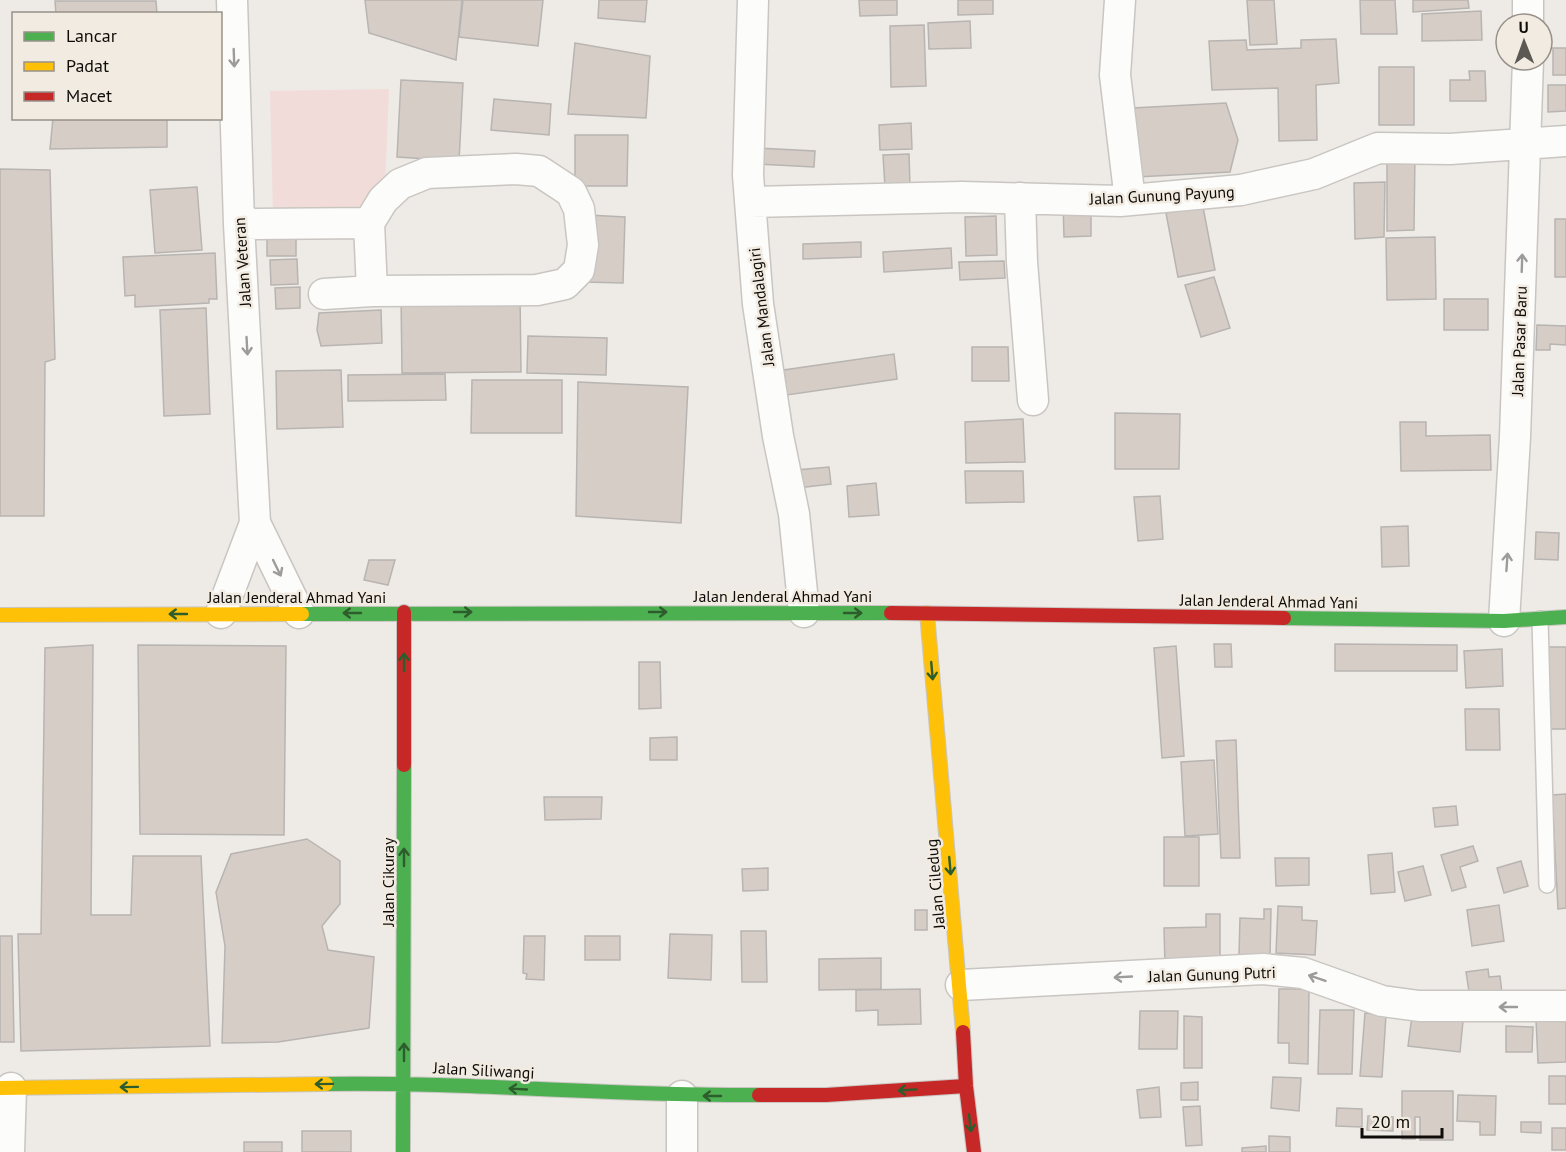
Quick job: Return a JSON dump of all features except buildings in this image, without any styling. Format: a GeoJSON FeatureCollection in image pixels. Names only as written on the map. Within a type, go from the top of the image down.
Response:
{"type":"FeatureCollection","features":[{"type":"Feature","properties":{"kind":"street","name":"Jalan Veteran"},"geometry":{"type":"LineString","coordinates":[[232,0],[239,224],[255,523],[300,613]]}},
{"type":"Feature","properties":{"kind":"street","name":"Jalan Mandalagiri"},"geometry":{"type":"LineString","coordinates":[[753,0],[748,175],[758,304],[778,436],[794,514],[804,612]]}},
{"type":"Feature","properties":{"kind":"street"},"geometry":{"type":"LineString","coordinates":[[1120,0],[1115,75],[1130,200]]}},
{"type":"Feature","properties":{"kind":"street","name":"Jalan Pasar Baru"},"geometry":{"type":"LineString","coordinates":[[1504,621],[1515,437],[1528,72]]}},
{"type":"Feature","properties":{"kind":"street","name":"Jalan Gunung Payung"},"geometry":{"type":"LineString","coordinates":[[750,202],[962,197],[1130,200],[1241,190],[1314,174],[1378,148],[1450,149],[1566,141]]}},
{"type":"Feature","properties":{"kind":"street"},"geometry":{"type":"LineString","coordinates":[[324,294],[372,291],[537,290],[565,284],[575,277],[579,270],[584,244],[579,209],[571,192],[539,171],[516,169],[427,173],[400,184],[383,200],[369,223],[372,291]]}},
{"type":"Feature","properties":{"kind":"street"},"geometry":{"type":"LineString","coordinates":[[1020,198],[1022,262],[1033,400]]}},
{"type":"Feature","properties":{"kind":"street"},"geometry":{"type":"LineString","coordinates":[[239,224],[369,223]]}},
{"type":"Feature","properties":{"kind":"street","name":"Jalan Veteran"},"geometry":{"type":"LineString","coordinates":[[221,614],[255,523]]}},
{"type":"Feature","properties":{"kind":"street","name":"Jalan Cikuray"},"geometry":{"type":"LineString","coordinates":[[403,1152],[404,612]]}},
{"type":"Feature","properties":{"kind":"street","name":"Jalan Jenderal Ahmad Yani"},"geometry":{"type":"LineString","coordinates":[[0,615],[804,612],[1504,621],[1566,617]]}},
{"type":"Feature","properties":{"kind":"street","name":"Jalan Ciledug"},"geometry":{"type":"LineString","coordinates":[[927,613],[961,985],[966,1086],[974,1152]]}},
{"type":"Feature","properties":{"kind":"street","name":"Jalan Gunung Putri"},"geometry":{"type":"LineString","coordinates":[[961,985],[1263,969],[1303,973],[1382,1001],[1419,1006],[1566,1006]]}},
{"type":"Feature","properties":{"kind":"street","name":"Jalan Siliwangi"},"geometry":{"type":"LineString","coordinates":[[5,1088],[404,1083],[682,1096],[826,1095],[966,1086]]}},
{"type":"Feature","properties":{"kind":"street"},"geometry":{"type":"LineString","coordinates":[[5,1088],[9,1152]]}},
{"type":"Feature","properties":{"kind":"street"},"geometry":{"type":"LineString","coordinates":[[682,1096],[682,1152]]}},
{"type":"Feature","properties":{"kind":"lane"},"geometry":{"type":"LineString","coordinates":[[1540,619],[1547,885]]}},
{"type":"Feature","properties":{"kind":"shaded area"},"geometry":{"type":"Polygon","coordinates":[[[389,89],[385,188],[357,209],[273,214],[270,91],[389,89]]]}},
{"type":"Feature","properties":{"kind":"traffic: fast"},"geometry":{"type":"LineString","coordinates":[[302,614],[891,613]]}},
{"type":"Feature","properties":{"kind":"traffic: fast"},"geometry":{"type":"LineString","coordinates":[[1284,618],[1504,621],[1566,617]]}},
{"type":"Feature","properties":{"kind":"traffic: fast"},"geometry":{"type":"LineString","coordinates":[[403,1152],[404,765]]}},
{"type":"Feature","properties":{"kind":"traffic: fast"},"geometry":{"type":"LineString","coordinates":[[326,1084],[759,1095]]}},
{"type":"Feature","properties":{"kind":"traffic: slow"},"geometry":{"type":"LineString","coordinates":[[927,613],[963,1032]]}},
{"type":"Feature","properties":{"kind":"traffic: slow"},"geometry":{"type":"LineString","coordinates":[[0,615],[302,614]]}},
{"type":"Feature","properties":{"kind":"traffic: slow"},"geometry":{"type":"LineString","coordinates":[[0,1088],[326,1084]]}},
{"type":"Feature","properties":{"kind":"traffic: jam"},"geometry":{"type":"LineString","coordinates":[[404,612],[404,765]]}},
{"type":"Feature","properties":{"kind":"traffic: jam"},"geometry":{"type":"LineString","coordinates":[[891,613],[1284,618]]}},
{"type":"Feature","properties":{"kind":"traffic: jam"},"geometry":{"type":"LineString","coordinates":[[963,1032],[966,1086],[974,1152]]}},
{"type":"Feature","properties":{"kind":"traffic: jam"},"geometry":{"type":"LineString","coordinates":[[759,1095],[826,1095],[966,1086]]}}]}
